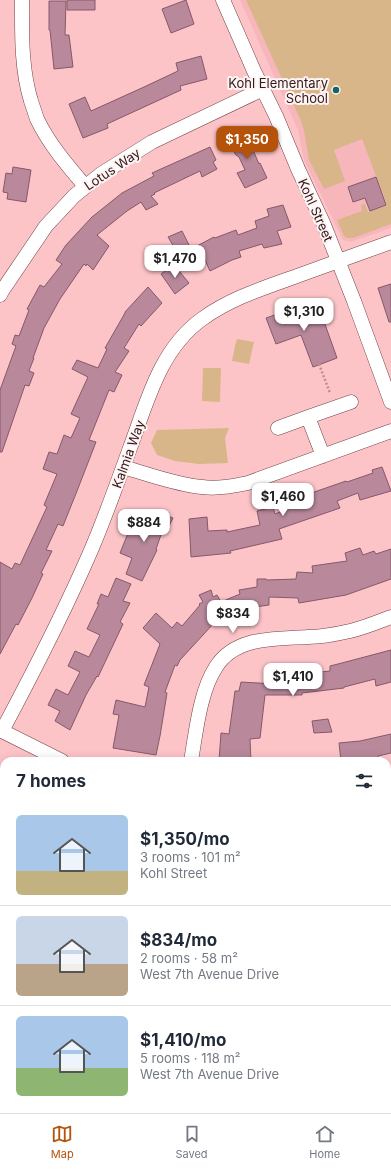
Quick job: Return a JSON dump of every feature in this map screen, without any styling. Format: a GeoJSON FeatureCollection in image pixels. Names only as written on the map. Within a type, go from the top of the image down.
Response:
{"type":"FeatureCollection","features":[{"type":"Feature","properties":{"kind":"street"},"geometry":{"type":"LineString","coordinates":[[22,0],[23,65],[27,85],[37,118],[62,159],[85,186]]}},
{"type":"Feature","properties":{"kind":"street","name":"Kohl Street"},"geometry":{"type":"LineString","coordinates":[[223,0],[324,225],[391,402]]}},
{"type":"Feature","properties":{"kind":"street","name":"Lotus Way"},"geometry":{"type":"LineString","coordinates":[[0,295],[46,226],[85,186],[101,174],[152,142],[263,89]]}},
{"type":"Feature","properties":{"kind":"street","name":"Kalmia Way"},"geometry":{"type":"LineString","coordinates":[[1,731],[40,660],[72,594],[92,547],[152,388],[173,348],[186,333],[202,319],[240,297],[391,242]]}},
{"type":"Feature","properties":{"kind":"street"},"geometry":{"type":"LineString","coordinates":[[278,428],[351,402]]}},
{"type":"Feature","properties":{"kind":"street"},"geometry":{"type":"LineString","coordinates":[[308,417],[323,456]]}},
{"type":"Feature","properties":{"kind":"street"},"geometry":{"type":"LineString","coordinates":[[123,467],[190,486],[227,487],[248,483],[391,431]]}},
{"type":"Feature","properties":{"kind":"street"},"geometry":{"type":"LineString","coordinates":[[192,757],[207,687],[216,666],[233,650],[240,646],[257,641],[309,637],[351,631],[391,617]]}},
{"type":"Feature","properties":{"kind":"street"},"geometry":{"type":"LineString","coordinates":[[1,731],[54,757]]}},
{"type":"Feature","properties":{"kind":"path"},"geometry":{"type":"LineString","coordinates":[[319,364],[330,393]]}},
{"type":"Feature","properties":{"kind":"shaded area","name":"Kohl Elementary School"},"geometry":{"type":"Polygon","coordinates":[[[240,0],[391,0],[391,228],[351,242],[343,240],[304,160],[298,130],[240,0]]]}},
{"type":"Feature","properties":{"kind":"shaded area","name":"Kohl Elementary School"},"geometry":{"type":"Polygon","coordinates":[[[246,0],[391,0],[391,224],[353,238],[347,238],[344,236],[337,220],[362,211],[361,205],[365,204],[368,212],[387,205],[362,139],[334,150],[345,181],[324,189],[309,160],[301,121],[246,0]]]}},
{"type":"Feature","properties":{"kind":"shaded area"},"geometry":{"type":"Polygon","coordinates":[[[237,339],[254,342],[249,364],[232,361],[237,339]]]}},
{"type":"Feature","properties":{"kind":"shaded area"},"geometry":{"type":"Polygon","coordinates":[[[203,368],[221,368],[220,402],[202,401],[203,368]]]}},
{"type":"Feature","properties":{"kind":"shaded area"},"geometry":{"type":"Polygon","coordinates":[[[229,428],[225,438],[228,463],[199,464],[175,461],[157,455],[151,443],[157,430],[229,428]]]}},
{"type":"Feature","properties":{"kind":"building"},"geometry":{"type":"Polygon","coordinates":[[[67,0],[95,0],[95,10],[67,10],[67,0]]]}},
{"type":"Feature","properties":{"kind":"building"},"geometry":{"type":"Polygon","coordinates":[[[186,0],[194,24],[171,33],[162,9],[186,0]]]}},
{"type":"Feature","properties":{"kind":"building"},"geometry":{"type":"Polygon","coordinates":[[[49,1],[66,1],[65,35],[69,35],[73,67],[54,69],[49,30],[49,1]]]}},
{"type":"Feature","properties":{"kind":"building"},"geometry":{"type":"Polygon","coordinates":[[[201,56],[207,79],[180,86],[181,90],[107,124],[108,128],[83,138],[69,104],[85,97],[91,111],[178,71],[176,63],[201,56]]]}},
{"type":"Feature","properties":{"kind":"building"},"geometry":{"type":"Polygon","coordinates":[[[244,129],[259,164],[260,163],[267,178],[245,188],[237,173],[245,170],[239,157],[236,155],[227,140],[234,135],[233,134],[244,129]]]}},
{"type":"Feature","properties":{"kind":"building"},"geometry":{"type":"Polygon","coordinates":[[[210,147],[216,160],[213,162],[217,169],[202,177],[200,171],[154,193],[155,194],[151,196],[158,204],[146,210],[141,202],[127,211],[97,235],[109,246],[93,270],[87,264],[86,266],[84,264],[60,299],[44,328],[29,371],[34,373],[29,386],[25,385],[2,452],[0,452],[0,390],[16,346],[12,344],[15,335],[19,336],[29,310],[27,309],[40,285],[44,287],[62,264],[56,260],[66,245],[92,217],[122,193],[154,176],[152,173],[210,147]]]}},
{"type":"Feature","properties":{"kind":"building"},"geometry":{"type":"Polygon","coordinates":[[[13,167],[31,170],[26,202],[7,199],[8,193],[3,192],[6,173],[12,174],[13,167]]]}},
{"type":"Feature","properties":{"kind":"building"},"geometry":{"type":"Polygon","coordinates":[[[376,177],[386,205],[370,211],[365,198],[353,202],[348,187],[376,177]]]}},
{"type":"Feature","properties":{"kind":"building"},"geometry":{"type":"Polygon","coordinates":[[[283,205],[291,227],[277,231],[282,244],[264,248],[262,244],[239,251],[241,257],[210,271],[205,260],[186,267],[168,237],[182,231],[191,249],[214,237],[215,238],[236,230],[238,235],[257,228],[255,221],[269,216],[267,209],[283,205]]]}},
{"type":"Feature","properties":{"kind":"building"},"geometry":{"type":"Polygon","coordinates":[[[174,265],[189,283],[175,294],[161,274],[174,265]]]}},
{"type":"Feature","properties":{"kind":"building"},"geometry":{"type":"Polygon","coordinates":[[[391,284],[391,322],[389,322],[378,288],[391,284]]]}},
{"type":"Feature","properties":{"kind":"building"},"geometry":{"type":"Polygon","coordinates":[[[148,287],[162,303],[141,326],[139,324],[124,348],[129,351],[115,372],[122,375],[114,392],[109,390],[89,440],[96,442],[63,526],[58,524],[46,550],[52,551],[41,573],[43,574],[18,625],[16,624],[0,654],[0,562],[12,569],[15,563],[20,565],[47,507],[44,505],[57,474],[43,469],[49,452],[57,454],[64,435],[71,438],[80,418],[71,414],[88,377],[72,369],[77,360],[98,368],[107,349],[105,348],[125,312],[148,287]]]}},
{"type":"Feature","properties":{"kind":"building"},"geometry":{"type":"Polygon","coordinates":[[[309,303],[313,316],[321,313],[337,358],[313,367],[301,335],[276,344],[266,318],[309,303]]]}},
{"type":"Feature","properties":{"kind":"building"},"geometry":{"type":"Polygon","coordinates":[[[382,467],[391,491],[360,500],[358,493],[337,501],[340,508],[279,529],[282,539],[230,551],[231,553],[191,557],[189,519],[207,517],[208,531],[227,530],[227,532],[260,525],[257,511],[273,507],[275,514],[302,503],[300,497],[373,473],[372,470],[382,467]]]}},
{"type":"Feature","properties":{"kind":"building"},"geometry":{"type":"Polygon","coordinates":[[[153,511],[173,518],[167,530],[163,529],[156,549],[157,550],[142,581],[126,574],[132,558],[120,553],[135,516],[148,521],[153,511]]]}},
{"type":"Feature","properties":{"kind":"building"},"geometry":{"type":"Polygon","coordinates":[[[360,548],[363,555],[374,551],[376,554],[391,549],[391,579],[346,595],[299,603],[298,598],[269,597],[269,605],[240,609],[214,623],[180,660],[177,666],[175,665],[165,692],[167,693],[156,755],[113,748],[119,715],[113,714],[116,700],[145,707],[149,687],[144,685],[160,644],[143,628],[156,613],[172,628],[177,622],[182,626],[200,605],[199,604],[203,602],[199,595],[211,590],[213,597],[217,595],[221,602],[240,594],[239,590],[257,587],[257,579],[296,579],[297,572],[313,573],[312,566],[347,561],[345,553],[360,548]]]}},
{"type":"Feature","properties":{"kind":"building"},"geometry":{"type":"Polygon","coordinates":[[[116,578],[131,584],[123,601],[130,603],[120,622],[123,624],[98,677],[97,676],[86,695],[70,730],[55,721],[60,711],[48,705],[56,689],[68,695],[80,672],[68,666],[75,651],[89,657],[100,635],[87,629],[99,604],[97,604],[101,594],[108,597],[116,578]]]}},
{"type":"Feature","properties":{"kind":"building"},"geometry":{"type":"Polygon","coordinates":[[[391,650],[391,682],[376,686],[375,679],[344,688],[302,693],[302,695],[265,695],[260,738],[250,739],[251,757],[219,757],[221,733],[229,734],[235,691],[239,691],[241,682],[275,684],[273,667],[302,667],[302,674],[330,671],[330,666],[391,650]]]}},
{"type":"Feature","properties":{"kind":"building"},"geometry":{"type":"Polygon","coordinates":[[[328,719],[332,732],[314,733],[312,721],[328,719]]]}},
{"type":"Feature","properties":{"kind":"building"},"geometry":{"type":"Polygon","coordinates":[[[391,734],[391,753],[378,757],[341,757],[339,743],[360,741],[391,734]]]}},
{"type":"Feature","properties":{"kind":"place","name":"Kohl Elementary School"},"geometry":{"type":"Point","coordinates":[336,90]}}]}
